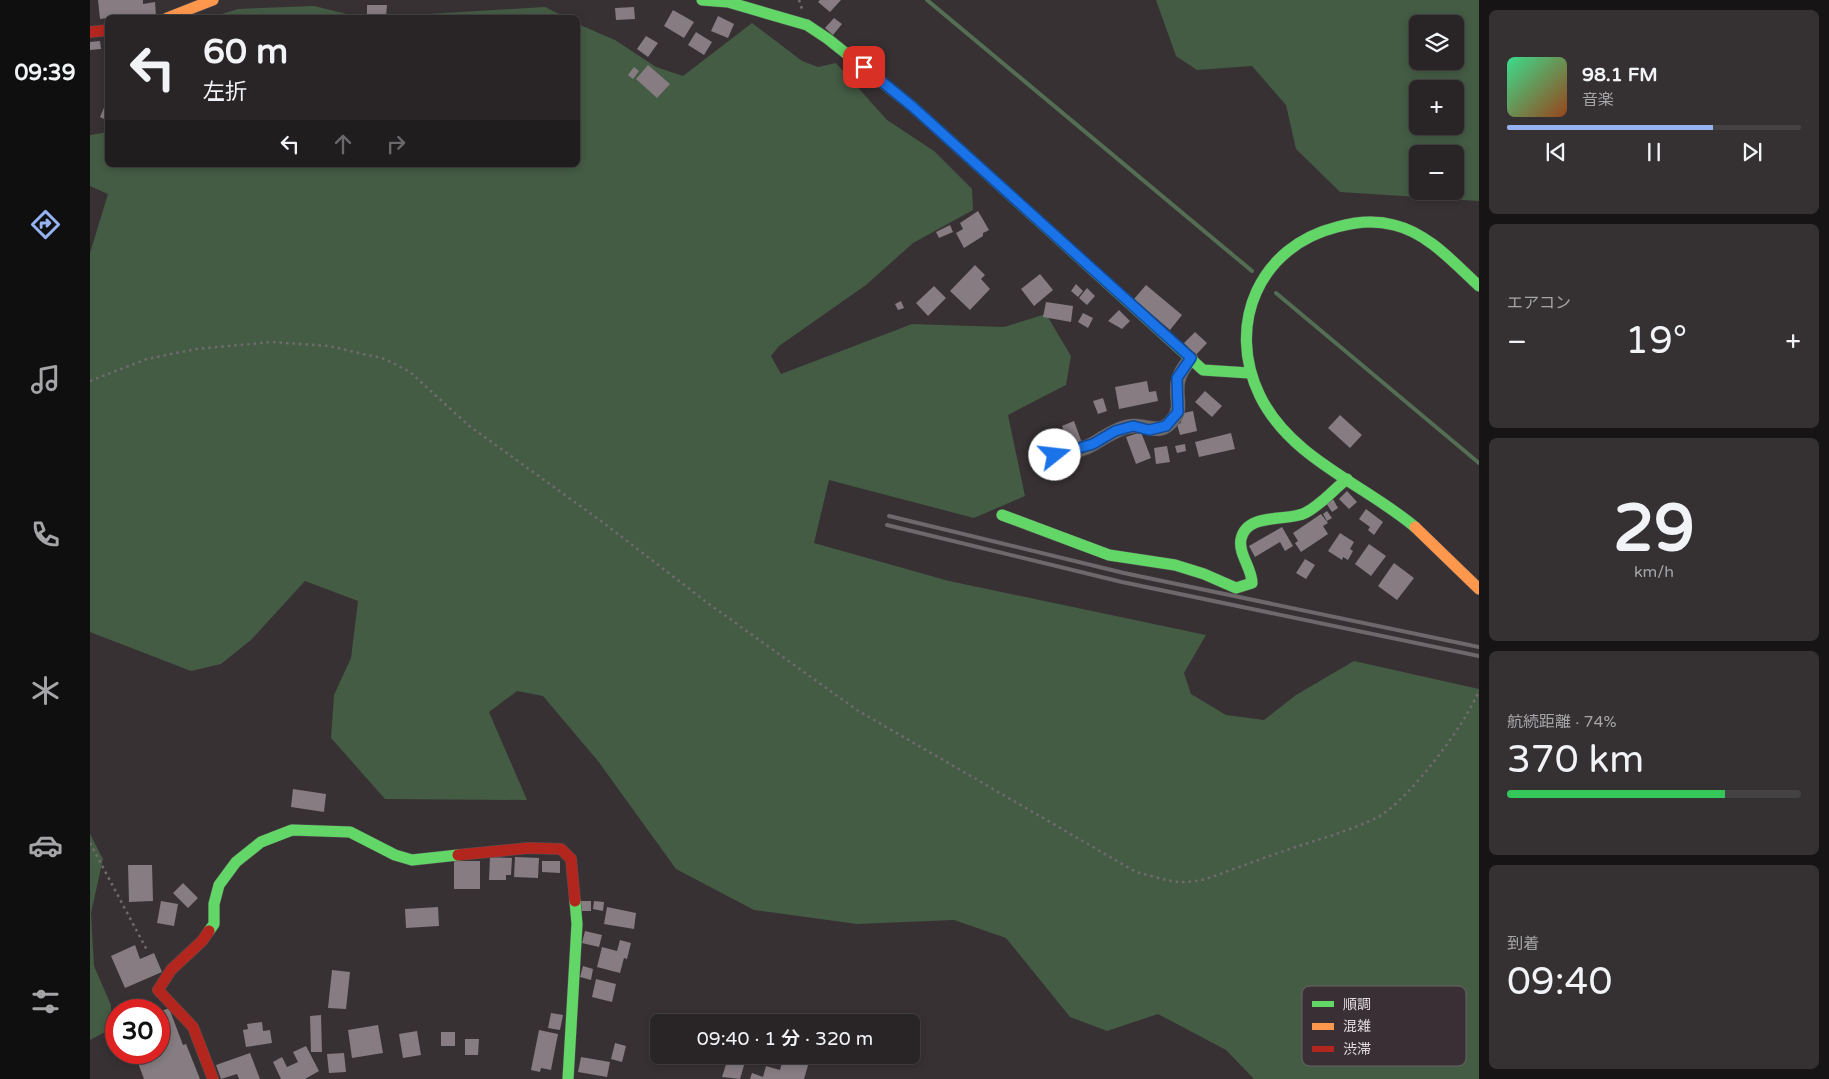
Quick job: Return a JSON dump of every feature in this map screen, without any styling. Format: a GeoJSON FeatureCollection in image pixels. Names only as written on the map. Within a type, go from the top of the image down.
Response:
{"type":"FeatureCollection","features":[{"type":"Feature","properties":{"kind":"street"},"geometry":{"type":"LineString","coordinates":[[175,15],[213,0]]}},
{"type":"Feature","properties":{"kind":"street"},"geometry":{"type":"LineString","coordinates":[[702,0],[728,2],[807,24],[913,107],[1203,370],[1249,373]]}},
{"type":"Feature","properties":{"kind":"street"},"geometry":{"type":"LineString","coordinates":[[90,32],[105,30]]}},
{"type":"Feature","properties":{"kind":"street"},"geometry":{"type":"LineString","coordinates":[[1479,286],[1430,243],[1402,227],[1368,222],[1329,227],[1296,242],[1276,260],[1255,290],[1246,314],[1245,346],[1249,373],[1260,398],[1277,421],[1297,442],[1347,480],[1411,524],[1460,567],[1479,590]]}},
{"type":"Feature","properties":{"kind":"street"},"geometry":{"type":"LineString","coordinates":[[1039,455],[1066,453],[1093,444],[1115,431],[1133,426],[1149,430],[1166,426],[1178,412],[1177,378],[1191,358]]}},
{"type":"Feature","properties":{"kind":"street"},"geometry":{"type":"LineString","coordinates":[[1002,515],[1110,554],[1175,565],[1204,574],[1236,588],[1252,583],[1253,576],[1240,543],[1247,528],[1255,523],[1296,516],[1307,512],[1347,480]]}},
{"type":"Feature","properties":{"kind":"street"},"geometry":{"type":"LineString","coordinates":[[213,1079],[193,1027],[158,990],[171,970],[202,941],[214,924],[214,904],[219,885],[236,862],[261,842],[292,830],[350,832],[395,855],[412,860],[528,848],[561,849],[571,859],[577,924],[568,1079]]}},
{"type":"Feature","properties":{"kind":"path"},"geometry":{"type":"LineString","coordinates":[[90,381],[147,359],[196,349],[272,342],[328,346],[386,359],[410,372],[468,425],[601,521],[709,604],[857,710],[1136,872],[1174,883],[1188,883],[1206,879],[1330,837],[1379,816],[1396,803],[1445,748],[1456,734],[1479,690]]}},
{"type":"Feature","properties":{"kind":"path"},"geometry":{"type":"LineString","coordinates":[[90,843],[148,952]]}},
{"type":"Feature","properties":{"kind":"green space"},"geometry":{"type":"Polygon","coordinates":[[[1156,0],[1479,0],[1479,201],[1464,200],[1464,145],[1409,145],[1409,196],[1340,192],[1296,149],[1286,105],[1252,66],[1197,70],[1176,56],[1156,0]]]}},
{"type":"Feature","properties":{"kind":"green space"},"geometry":{"type":"Polygon","coordinates":[[[314,6],[351,15],[218,15],[238,9],[314,6]]]}},
{"type":"Feature","properties":{"kind":"green space"},"geometry":{"type":"Polygon","coordinates":[[[545,7],[561,15],[412,15],[545,7]]]}},
{"type":"Feature","properties":{"kind":"green space"},"geometry":{"type":"Polygon","coordinates":[[[752,23],[802,61],[818,67],[836,63],[887,120],[934,151],[972,189],[973,210],[913,243],[866,285],[779,346],[771,356],[781,374],[912,324],[1004,327],[1046,314],[1071,356],[1066,385],[1008,415],[1025,496],[974,518],[829,480],[814,543],[949,581],[1206,635],[1184,673],[1191,694],[1226,715],[1264,720],[1296,695],[1354,661],[1479,689],[1479,1079],[1254,1079],[1226,1050],[1158,1014],[1107,1031],[1070,1017],[1006,938],[954,920],[857,924],[754,910],[676,869],[598,761],[543,696],[517,691],[489,712],[527,800],[385,799],[331,738],[334,695],[351,658],[358,601],[305,581],[251,640],[221,664],[191,671],[90,632],[90,253],[108,194],[90,186],[90,135],[103,133],[105,130],[105,167],[580,167],[580,25],[615,40],[656,67],[683,76],[752,23]]]}},
{"type":"Feature","properties":{"kind":"green space"},"geometry":{"type":"Polygon","coordinates":[[[90,834],[103,859],[91,913],[94,966],[108,999],[105,999],[105,1032],[90,1040],[90,834]]]}},
{"type":"Feature","properties":{"kind":"building"},"geometry":{"type":"Polygon","coordinates":[[[98,0],[143,0],[143,4],[155,2],[156,15],[105,15],[105,18],[100,19],[98,0]]]}},
{"type":"Feature","properties":{"kind":"building"},"geometry":{"type":"Polygon","coordinates":[[[820,0],[841,0],[830,12],[818,2],[820,0]]]}},
{"type":"Feature","properties":{"kind":"building"},"geometry":{"type":"Polygon","coordinates":[[[367,5],[387,5],[386,15],[367,15],[367,5]]]}},
{"type":"Feature","properties":{"kind":"building"},"geometry":{"type":"Polygon","coordinates":[[[634,7],[635,19],[616,20],[615,8],[634,7]]]}},
{"type":"Feature","properties":{"kind":"building"},"geometry":{"type":"Polygon","coordinates":[[[673,10],[694,22],[684,38],[664,26],[673,10]]]}},
{"type":"Feature","properties":{"kind":"building"},"geometry":{"type":"Polygon","coordinates":[[[718,16],[734,24],[728,38],[711,31],[718,16]]]}},
{"type":"Feature","properties":{"kind":"building"},"geometry":{"type":"Polygon","coordinates":[[[834,18],[842,24],[833,35],[825,28],[834,18]]]}},
{"type":"Feature","properties":{"kind":"building"},"geometry":{"type":"Polygon","coordinates":[[[696,32],[712,42],[704,55],[688,45],[696,32]]]}},
{"type":"Feature","properties":{"kind":"building"},"geometry":{"type":"Polygon","coordinates":[[[646,36],[658,43],[648,57],[637,49],[646,36]]]}},
{"type":"Feature","properties":{"kind":"building"},"geometry":{"type":"Polygon","coordinates":[[[100,41],[101,49],[90,50],[90,42],[100,41]]]}},
{"type":"Feature","properties":{"kind":"building"},"geometry":{"type":"Polygon","coordinates":[[[648,65],[670,84],[657,98],[636,79],[648,65]]]}},
{"type":"Feature","properties":{"kind":"building"},"geometry":{"type":"Polygon","coordinates":[[[634,67],[639,71],[633,79],[628,75],[634,67]]]}},
{"type":"Feature","properties":{"kind":"building"},"geometry":{"type":"Polygon","coordinates":[[[105,105],[105,120],[100,117],[105,105]]]}},
{"type":"Feature","properties":{"kind":"building"},"geometry":{"type":"Polygon","coordinates":[[[978,211],[989,230],[964,248],[956,233],[963,229],[960,223],[978,211]]]}},
{"type":"Feature","properties":{"kind":"building"},"geometry":{"type":"Polygon","coordinates":[[[950,225],[953,232],[939,238],[936,232],[950,225]]]}},
{"type":"Feature","properties":{"kind":"building"},"geometry":{"type":"Polygon","coordinates":[[[975,265],[985,275],[981,279],[990,289],[970,310],[950,291],[975,265]]]}},
{"type":"Feature","properties":{"kind":"building"},"geometry":{"type":"Polygon","coordinates":[[[1040,274],[1053,290],[1034,306],[1021,289],[1040,274]]]}},
{"type":"Feature","properties":{"kind":"building"},"geometry":{"type":"Polygon","coordinates":[[[1076,284],[1083,291],[1078,297],[1071,291],[1076,284]]]}},
{"type":"Feature","properties":{"kind":"building"},"geometry":{"type":"Polygon","coordinates":[[[1146,285],[1182,315],[1170,330],[1134,299],[1146,285]]]}},
{"type":"Feature","properties":{"kind":"building"},"geometry":{"type":"Polygon","coordinates":[[[934,286],[946,298],[928,316],[916,303],[934,286]]]}},
{"type":"Feature","properties":{"kind":"building"},"geometry":{"type":"Polygon","coordinates":[[[1087,288],[1095,296],[1087,305],[1079,298],[1087,288]]]}},
{"type":"Feature","properties":{"kind":"building"},"geometry":{"type":"Polygon","coordinates":[[[901,301],[904,308],[898,310],[895,304],[901,301]]]}},
{"type":"Feature","properties":{"kind":"building"},"geometry":{"type":"Polygon","coordinates":[[[1046,302],[1073,306],[1071,322],[1043,317],[1046,302]]]}},
{"type":"Feature","properties":{"kind":"building"},"geometry":{"type":"Polygon","coordinates":[[[1119,310],[1130,321],[1122,329],[1108,321],[1119,310]]]}},
{"type":"Feature","properties":{"kind":"building"},"geometry":{"type":"Polygon","coordinates":[[[1083,313],[1093,318],[1088,328],[1078,322],[1083,313]]]}},
{"type":"Feature","properties":{"kind":"building"},"geometry":{"type":"Polygon","coordinates":[[[1195,332],[1207,343],[1196,355],[1184,343],[1195,332]]]}},
{"type":"Feature","properties":{"kind":"building"},"geometry":{"type":"Polygon","coordinates":[[[1147,381],[1149,392],[1156,391],[1158,401],[1119,409],[1115,387],[1147,381]]]}},
{"type":"Feature","properties":{"kind":"building"},"geometry":{"type":"Polygon","coordinates":[[[1205,391],[1222,406],[1212,417],[1195,402],[1205,391]]]}},
{"type":"Feature","properties":{"kind":"building"},"geometry":{"type":"Polygon","coordinates":[[[1103,398],[1107,411],[1098,414],[1093,401],[1103,398]]]}},
{"type":"Feature","properties":{"kind":"building"},"geometry":{"type":"Polygon","coordinates":[[[1193,411],[1197,431],[1180,435],[1177,424],[1181,423],[1179,414],[1193,411]]]}},
{"type":"Feature","properties":{"kind":"building"},"geometry":{"type":"Polygon","coordinates":[[[1340,415],[1362,435],[1350,448],[1328,428],[1340,415]]]}},
{"type":"Feature","properties":{"kind":"building"},"geometry":{"type":"Polygon","coordinates":[[[1074,421],[1082,443],[1070,447],[1062,426],[1074,421]]]}},
{"type":"Feature","properties":{"kind":"building"},"geometry":{"type":"Polygon","coordinates":[[[1141,432],[1151,458],[1136,464],[1126,437],[1141,432]]]}},
{"type":"Feature","properties":{"kind":"building"},"geometry":{"type":"Polygon","coordinates":[[[1231,433],[1235,449],[1199,457],[1195,442],[1231,433]]]}},
{"type":"Feature","properties":{"kind":"building"},"geometry":{"type":"Polygon","coordinates":[[[1185,444],[1186,451],[1177,453],[1175,446],[1185,444]]]}},
{"type":"Feature","properties":{"kind":"building"},"geometry":{"type":"Polygon","coordinates":[[[1167,446],[1170,462],[1156,464],[1154,448],[1167,446]]]}},
{"type":"Feature","properties":{"kind":"building"},"geometry":{"type":"Polygon","coordinates":[[[1347,491],[1357,502],[1349,509],[1339,499],[1347,491]]]}},
{"type":"Feature","properties":{"kind":"building"},"geometry":{"type":"Polygon","coordinates":[[[1333,499],[1338,508],[1332,512],[1326,503],[1333,499]]]}},
{"type":"Feature","properties":{"kind":"building"},"geometry":{"type":"Polygon","coordinates":[[[1366,509],[1383,522],[1374,535],[1368,530],[1370,527],[1359,519],[1366,509]]]}},
{"type":"Feature","properties":{"kind":"building"},"geometry":{"type":"Polygon","coordinates":[[[1327,511],[1332,518],[1327,521],[1323,514],[1327,511]]]}},
{"type":"Feature","properties":{"kind":"building"},"geometry":{"type":"Polygon","coordinates":[[[1321,514],[1328,523],[1323,526],[1328,534],[1301,552],[1295,543],[1298,541],[1293,533],[1321,514]]]}},
{"type":"Feature","properties":{"kind":"building"},"geometry":{"type":"Polygon","coordinates":[[[1282,527],[1293,546],[1285,551],[1280,542],[1255,557],[1249,546],[1282,527]]]}},
{"type":"Feature","properties":{"kind":"building"},"geometry":{"type":"Polygon","coordinates":[[[1340,533],[1354,542],[1350,549],[1353,551],[1348,560],[1343,557],[1342,560],[1328,551],[1340,533]]]}},
{"type":"Feature","properties":{"kind":"building"},"geometry":{"type":"Polygon","coordinates":[[[1369,544],[1386,556],[1371,576],[1355,564],[1369,544]]]}},
{"type":"Feature","properties":{"kind":"building"},"geometry":{"type":"Polygon","coordinates":[[[1305,559],[1315,565],[1306,579],[1296,573],[1305,559]]]}},
{"type":"Feature","properties":{"kind":"building"},"geometry":{"type":"Polygon","coordinates":[[[1394,563],[1414,578],[1397,600],[1378,586],[1394,563]]]}},
{"type":"Feature","properties":{"kind":"building"},"geometry":{"type":"Polygon","coordinates":[[[293,789],[326,794],[324,812],[291,807],[293,789]]]}},
{"type":"Feature","properties":{"kind":"building"},"geometry":{"type":"Polygon","coordinates":[[[490,857],[512,858],[511,875],[506,875],[506,880],[489,880],[490,857]]]}},
{"type":"Feature","properties":{"kind":"building"},"geometry":{"type":"Polygon","coordinates":[[[515,857],[539,858],[538,878],[514,877],[515,857]]]}},
{"type":"Feature","properties":{"kind":"building"},"geometry":{"type":"Polygon","coordinates":[[[454,861],[480,861],[480,889],[454,889],[454,861]]]}},
{"type":"Feature","properties":{"kind":"building"},"geometry":{"type":"Polygon","coordinates":[[[542,861],[560,861],[560,873],[542,872],[542,861]]]}},
{"type":"Feature","properties":{"kind":"building"},"geometry":{"type":"Polygon","coordinates":[[[128,865],[152,865],[153,901],[129,902],[128,865]]]}},
{"type":"Feature","properties":{"kind":"building"},"geometry":{"type":"Polygon","coordinates":[[[183,883],[198,898],[188,908],[173,893],[183,883]]]}},
{"type":"Feature","properties":{"kind":"building"},"geometry":{"type":"Polygon","coordinates":[[[161,901],[178,904],[174,926],[157,923],[161,901]]]}},
{"type":"Feature","properties":{"kind":"building"},"geometry":{"type":"Polygon","coordinates":[[[579,901],[591,901],[591,911],[580,911],[579,901]]]}},
{"type":"Feature","properties":{"kind":"building"},"geometry":{"type":"Polygon","coordinates":[[[594,901],[604,902],[603,911],[593,909],[594,901]]]}},
{"type":"Feature","properties":{"kind":"building"},"geometry":{"type":"Polygon","coordinates":[[[438,907],[439,926],[406,928],[405,909],[438,907]]]}},
{"type":"Feature","properties":{"kind":"building"},"geometry":{"type":"Polygon","coordinates":[[[607,907],[636,913],[634,929],[604,924],[607,907]]]}},
{"type":"Feature","properties":{"kind":"building"},"geometry":{"type":"Polygon","coordinates":[[[585,931],[602,935],[599,947],[582,943],[585,931]]]}},
{"type":"Feature","properties":{"kind":"building"},"geometry":{"type":"Polygon","coordinates":[[[620,940],[631,943],[627,959],[624,958],[620,973],[597,967],[602,947],[617,951],[620,940]]]}},
{"type":"Feature","properties":{"kind":"building"},"geometry":{"type":"Polygon","coordinates":[[[135,945],[140,959],[154,953],[162,972],[125,988],[111,956],[135,945]]]}},
{"type":"Feature","properties":{"kind":"building"},"geometry":{"type":"Polygon","coordinates":[[[583,966],[593,969],[591,980],[580,977],[583,966]]]}},
{"type":"Feature","properties":{"kind":"building"},"geometry":{"type":"Polygon","coordinates":[[[332,970],[350,972],[346,1009],[328,1008],[332,970]]]}},
{"type":"Feature","properties":{"kind":"building"},"geometry":{"type":"Polygon","coordinates":[[[596,979],[616,984],[612,1002],[592,997],[596,979]]]}},
{"type":"Feature","properties":{"kind":"building"},"geometry":{"type":"Polygon","coordinates":[[[170,1011],[183,1045],[186,1044],[200,1079],[144,1079],[138,1064],[170,1064],[170,1011]]]}},
{"type":"Feature","properties":{"kind":"building"},"geometry":{"type":"Polygon","coordinates":[[[551,1013],[563,1015],[560,1030],[548,1028],[551,1013]]]}},
{"type":"Feature","properties":{"kind":"building"},"geometry":{"type":"Polygon","coordinates":[[[321,1015],[322,1052],[311,1052],[310,1016],[321,1015]]]}},
{"type":"Feature","properties":{"kind":"building"},"geometry":{"type":"Polygon","coordinates":[[[262,1022],[263,1031],[270,1030],[272,1043],[246,1047],[243,1030],[248,1029],[247,1024],[262,1022]]]}},
{"type":"Feature","properties":{"kind":"building"},"geometry":{"type":"Polygon","coordinates":[[[378,1025],[383,1053],[352,1058],[348,1030],[378,1025]]]}},
{"type":"Feature","properties":{"kind":"building"},"geometry":{"type":"Polygon","coordinates":[[[539,1030],[558,1034],[551,1070],[541,1068],[540,1072],[531,1070],[539,1030]]]}},
{"type":"Feature","properties":{"kind":"building"},"geometry":{"type":"Polygon","coordinates":[[[417,1031],[421,1055],[403,1058],[399,1034],[417,1031]]]}},
{"type":"Feature","properties":{"kind":"building"},"geometry":{"type":"Polygon","coordinates":[[[441,1032],[455,1032],[455,1046],[441,1046],[441,1032]]]}},
{"type":"Feature","properties":{"kind":"building"},"geometry":{"type":"Polygon","coordinates":[[[465,1039],[479,1039],[478,1055],[465,1055],[465,1039]]]}},
{"type":"Feature","properties":{"kind":"building"},"geometry":{"type":"Polygon","coordinates":[[[615,1043],[626,1046],[622,1062],[611,1059],[615,1043]]]}},
{"type":"Feature","properties":{"kind":"building"},"geometry":{"type":"Polygon","coordinates":[[[306,1046],[319,1071],[305,1079],[281,1079],[273,1062],[282,1057],[287,1067],[298,1062],[293,1052],[306,1046]]]}},
{"type":"Feature","properties":{"kind":"building"},"geometry":{"type":"Polygon","coordinates":[[[250,1053],[260,1079],[239,1079],[237,1074],[221,1079],[216,1065],[250,1053]]]}},
{"type":"Feature","properties":{"kind":"building"},"geometry":{"type":"Polygon","coordinates":[[[344,1053],[346,1072],[329,1073],[327,1054],[344,1053]]]}},
{"type":"Feature","properties":{"kind":"building"},"geometry":{"type":"Polygon","coordinates":[[[581,1057],[610,1062],[607,1077],[578,1072],[581,1057]]]}},
{"type":"Feature","properties":{"kind":"building"},"geometry":{"type":"Polygon","coordinates":[[[726,1064],[744,1064],[740,1079],[722,1077],[726,1064]]]}},
{"type":"Feature","properties":{"kind":"building"},"geometry":{"type":"Polygon","coordinates":[[[782,1064],[808,1064],[804,1079],[750,1079],[752,1073],[763,1077],[766,1066],[780,1070],[782,1064]]]}},
{"type":"Feature","properties":{"kind":"waterway"},"geometry":{"type":"LineString","coordinates":[[927,0],[1252,271]]}},
{"type":"Feature","properties":{"kind":"waterway"},"geometry":{"type":"LineString","coordinates":[[1276,293],[1479,463]]}},
{"type":"Feature","properties":{"kind":"railway"},"geometry":{"type":"LineString","coordinates":[[889,516],[1124,573],[1479,647]]}},
{"type":"Feature","properties":{"kind":"railway"},"geometry":{"type":"LineString","coordinates":[[887,525],[1122,582],[1479,656]]}},
{"type":"Feature","properties":{"kind":"traffic: fast"},"geometry":{"type":"LineString","coordinates":[[702,0],[728,2],[807,25],[828,39],[913,107],[1203,370],[1249,373]]}},
{"type":"Feature","properties":{"kind":"traffic: fast"},"geometry":{"type":"LineString","coordinates":[[1415,527],[1309,454],[1273,418],[1260,396],[1250,369],[1246,342],[1249,316],[1256,292],[1270,270],[1288,251],[1310,237],[1337,227],[1358,223],[1387,223],[1418,235],[1440,250],[1479,286]]}},
{"type":"Feature","properties":{"kind":"traffic: fast"},"geometry":{"type":"LineString","coordinates":[[1002,515],[1109,555],[1175,565],[1204,574],[1236,588],[1252,583],[1250,572],[1241,550],[1241,539],[1245,530],[1259,521],[1297,516],[1305,513],[1322,502],[1347,479]]}},
{"type":"Feature","properties":{"kind":"traffic: fast"},"geometry":{"type":"LineString","coordinates":[[209,931],[214,924],[214,904],[219,885],[236,862],[261,842],[292,830],[350,832],[395,855],[412,860],[458,855]]}},
{"type":"Feature","properties":{"kind":"traffic: fast"},"geometry":{"type":"LineString","coordinates":[[568,1079],[577,924],[575,901]]}},
{"type":"Feature","properties":{"kind":"traffic: slow"},"geometry":{"type":"LineString","coordinates":[[175,15],[213,0]]}},
{"type":"Feature","properties":{"kind":"traffic: slow"},"geometry":{"type":"LineString","coordinates":[[1415,527],[1479,589]]}},
{"type":"Feature","properties":{"kind":"traffic: jam"},"geometry":{"type":"LineString","coordinates":[[90,32],[105,30]]}},
{"type":"Feature","properties":{"kind":"traffic: jam"},"geometry":{"type":"LineString","coordinates":[[458,855],[529,848],[561,849],[571,859],[575,901]]}},
{"type":"Feature","properties":{"kind":"traffic: jam"},"geometry":{"type":"LineString","coordinates":[[209,931],[202,941],[171,970],[158,990],[193,1027],[213,1079]]}},
{"type":"Feature","properties":{"kind":"route"},"geometry":{"type":"LineString","coordinates":[[864,67],[913,107],[1191,358],[1182,368],[1177,378],[1178,412],[1166,426],[1158,430],[1149,430],[1133,426],[1115,431],[1093,444],[1055,455]]}}]}
